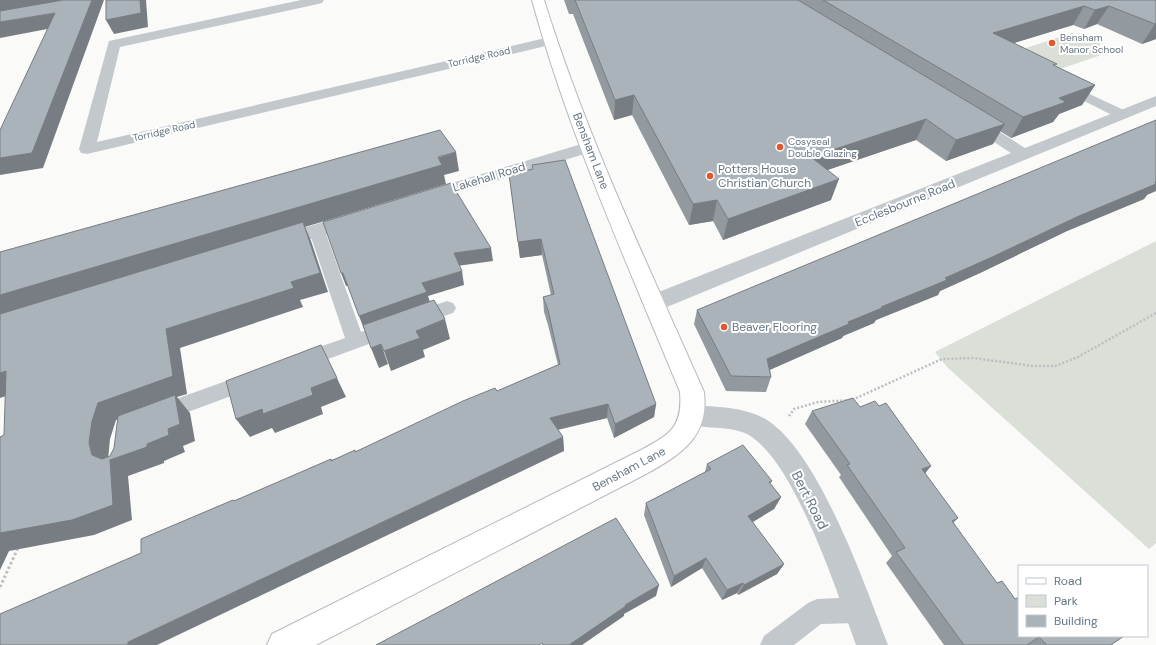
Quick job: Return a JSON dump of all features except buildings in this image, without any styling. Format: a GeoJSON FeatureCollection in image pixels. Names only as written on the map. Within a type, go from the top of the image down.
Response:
{"type":"FeatureCollection","features":[{"type":"Feature","properties":{"kind":"street","name":"Torridge Road"},"geometry":{"type":"LineString","coordinates":[[318,0],[114,44],[87,149],[550,41]]}},
{"type":"Feature","properties":{"kind":"street","name":"Bensham Lane"},"geometry":{"type":"LineString","coordinates":[[283,645],[657,455],[671,446],[689,427],[694,409],[692,392],[588,147],[550,41],[538,0]]}},
{"type":"Feature","properties":{"kind":"street","name":"Ecclesbourne Road"},"geometry":{"type":"LineString","coordinates":[[654,302],[1025,155],[1156,101]]}},
{"type":"Feature","properties":{"kind":"street"},"geometry":{"type":"LineString","coordinates":[[958,113],[1025,155]]}},
{"type":"Feature","properties":{"kind":"street","name":"Lakehall Road"},"geometry":{"type":"LineString","coordinates":[[407,203],[588,147]]}},
{"type":"Feature","properties":{"kind":"street"},"geometry":{"type":"LineString","coordinates":[[264,247],[370,214]]}},
{"type":"Feature","properties":{"kind":"street","name":"Bert Road"},"geometry":{"type":"LineString","coordinates":[[693,416],[747,422],[758,428],[772,439],[789,461],[809,495],[834,550],[872,645]]}},
{"type":"Feature","properties":{"kind":"lane"},"geometry":{"type":"LineString","coordinates":[[1053,80],[1123,115]]}},
{"type":"Feature","properties":{"kind":"lane"},"geometry":{"type":"LineString","coordinates":[[317,231],[355,341]]}},
{"type":"Feature","properties":{"kind":"lane"},"geometry":{"type":"LineString","coordinates":[[288,366],[447,308]]}},
{"type":"Feature","properties":{"kind":"lane"},"geometry":{"type":"LineString","coordinates":[[146,419],[266,374]]}},
{"type":"Feature","properties":{"kind":"lane"},"geometry":{"type":"LineString","coordinates":[[772,645],[817,612],[858,610]]}},
{"type":"Feature","properties":{"kind":"path"},"geometry":{"type":"LineString","coordinates":[[772,439],[794,409],[818,402],[852,400],[942,359],[973,358],[1033,366],[1055,366],[1078,357],[1156,313]]}},
{"type":"Feature","properties":{"kind":"path"},"geometry":{"type":"LineString","coordinates":[[0,587],[19,546]]}},
{"type":"Feature","properties":{"kind":"green space"},"geometry":{"type":"Polygon","coordinates":[[[1072,33],[1101,44],[1099,45],[1113,51],[1054,71],[1014,52],[1072,33]]]}},
{"type":"Feature","properties":{"kind":"green space"},"geometry":{"type":"Polygon","coordinates":[[[1156,241],[1156,543],[1149,549],[947,367],[935,352],[1156,241]]]}},
{"type":"Feature","properties":{"kind":"place","name":"Bensham Manor School"},"geometry":{"type":"Point","coordinates":[1052,43]}},
{"type":"Feature","properties":{"kind":"place","name":"Cosyseal Double Glazing"},"geometry":{"type":"Point","coordinates":[780,147]}},
{"type":"Feature","properties":{"kind":"place","name":"Potters House Christian Church"},"geometry":{"type":"Point","coordinates":[710,176]}},
{"type":"Feature","properties":{"kind":"place","name":"Beaver Flooring"},"geometry":{"type":"Point","coordinates":[724,327]}}]}
